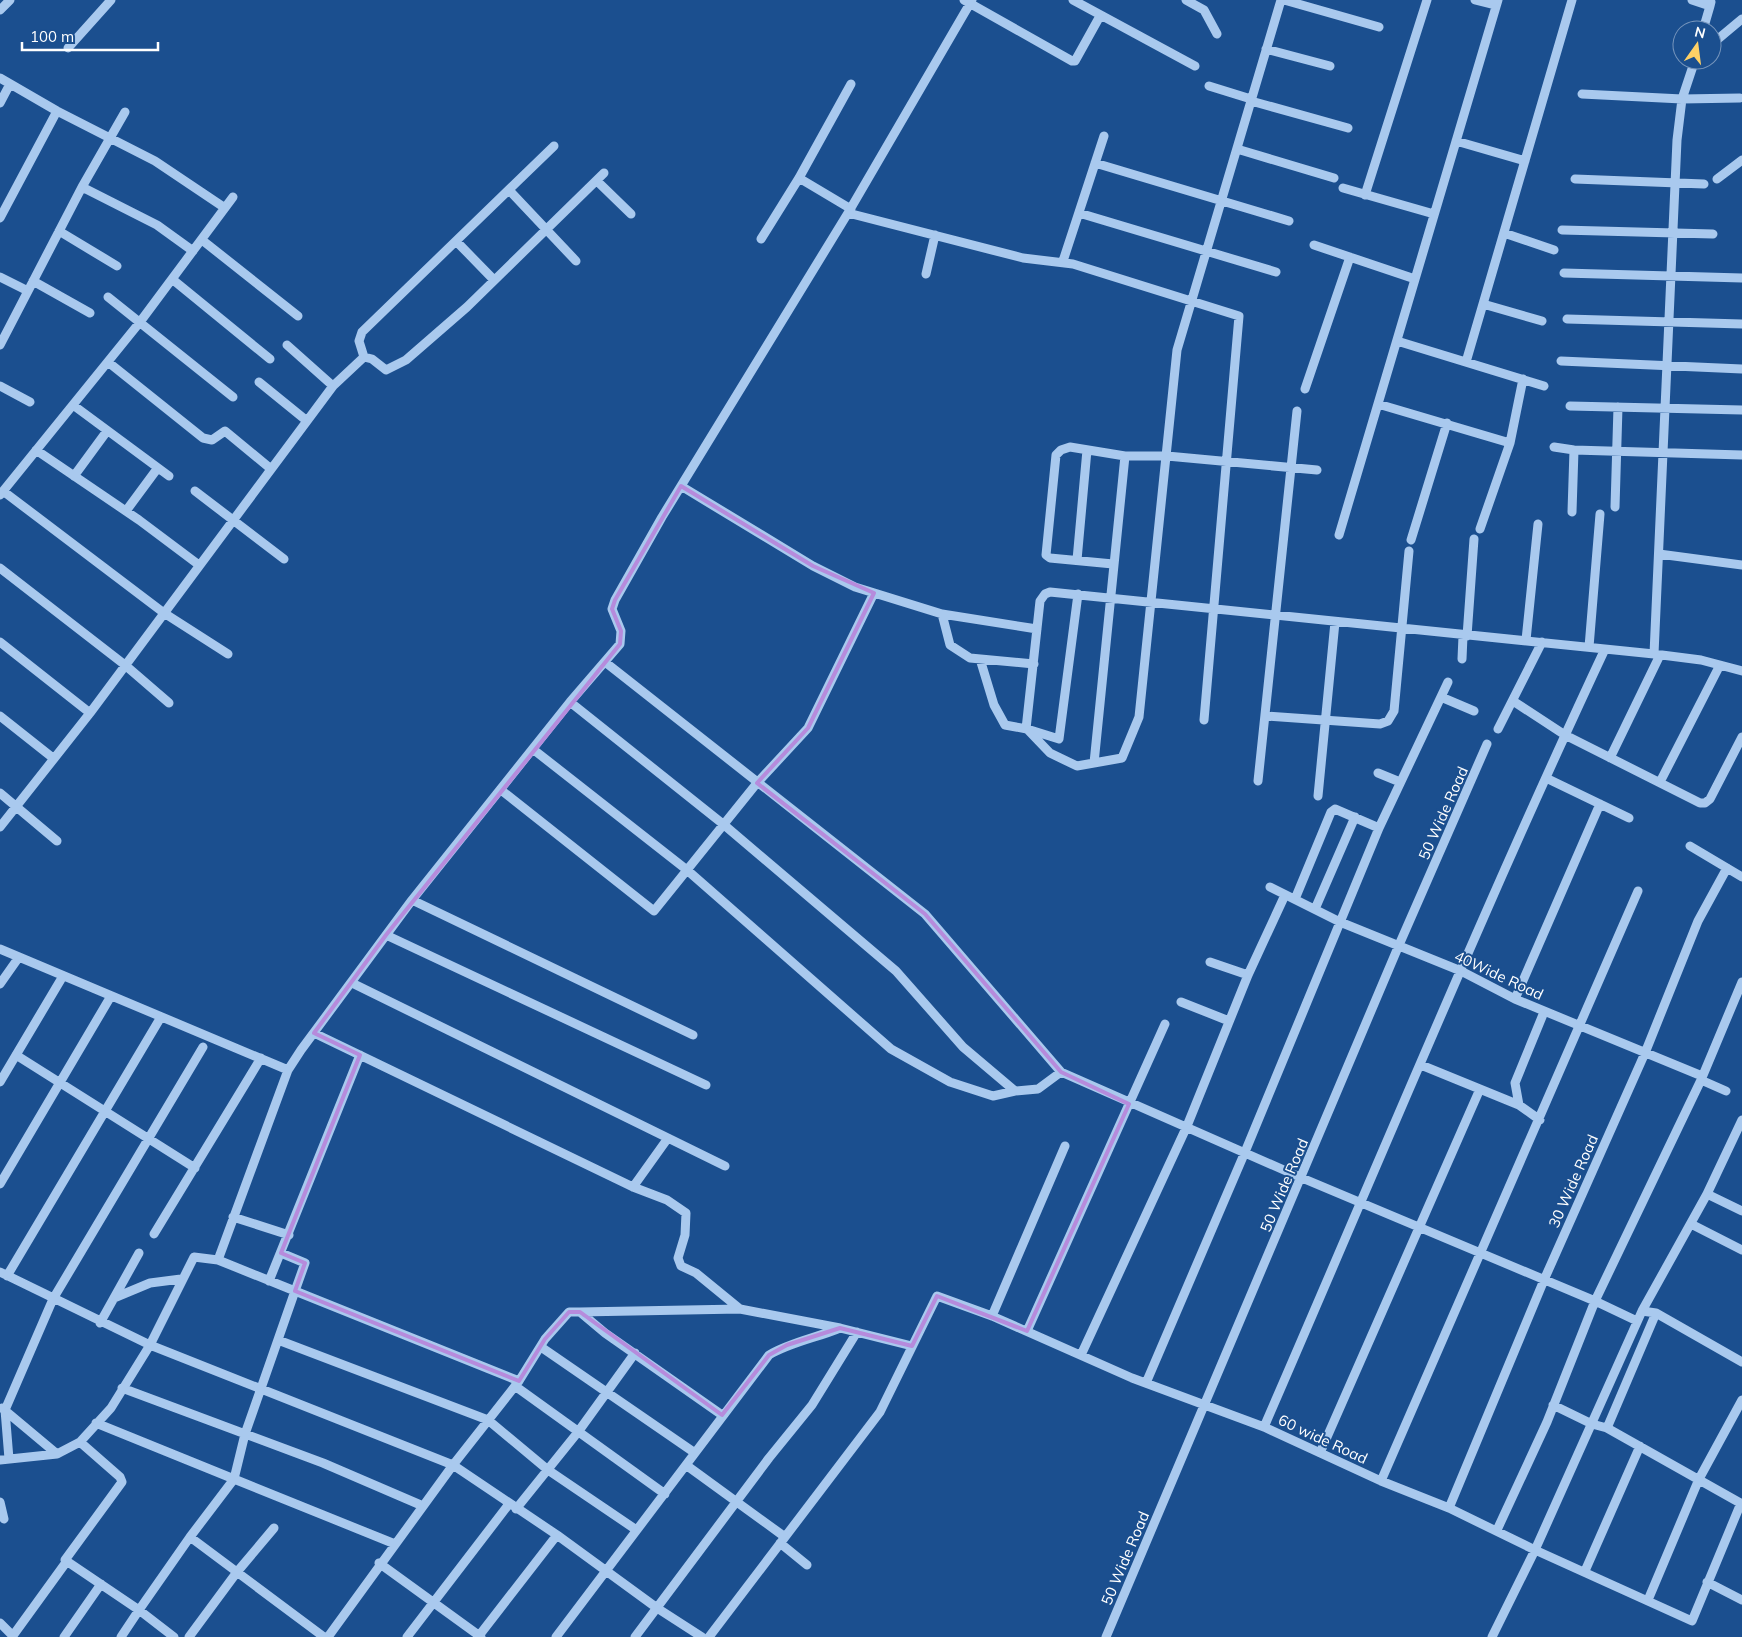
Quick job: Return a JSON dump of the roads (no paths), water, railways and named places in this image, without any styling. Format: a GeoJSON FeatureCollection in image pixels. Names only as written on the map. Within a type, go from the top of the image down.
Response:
{"type":"FeatureCollection","features":[{"type":"Feature","properties":{"kind":"street"},"geometry":{"type":"LineString","coordinates":[[0,10],[10,0]]}},
{"type":"Feature","properties":{"kind":"street"},"geometry":{"type":"LineString","coordinates":[[68,48],[111,0]]}},
{"type":"Feature","properties":{"kind":"street"},"geometry":{"type":"LineString","coordinates":[[1073,0],[1195,66]]}},
{"type":"Feature","properties":{"kind":"street"},"geometry":{"type":"LineString","coordinates":[[1186,0],[1204,10],[1217,34]]}},
{"type":"Feature","properties":{"kind":"street"},"geometry":{"type":"LineString","coordinates":[[1379,27],[1282,0],[1177,350],[1152,603],[1139,717],[1122,758],[1077,766],[1050,753],[1027,729],[1040,601],[1045,594],[1078,594],[1109,597],[1152,603],[1465,636],[1526,640],[1657,654],[1720,665],[1742,671]]}},
{"type":"Feature","properties":{"kind":"street"},"geometry":{"type":"LineString","coordinates":[[1365,194],[1427,0]]}},
{"type":"Feature","properties":{"kind":"street"},"geometry":{"type":"LineString","coordinates":[[1339,535],[1496,3],[1476,0]]}},
{"type":"Feature","properties":{"kind":"street"},"geometry":{"type":"LineString","coordinates":[[1466,362],[1572,0]]}},
{"type":"Feature","properties":{"kind":"street"},"geometry":{"type":"LineString","coordinates":[[1692,0],[1711,3],[1706,20]]}},
{"type":"Feature","properties":{"kind":"street"},"geometry":{"type":"LineString","coordinates":[[218,1260],[288,1070],[412,900],[534,750],[570,702],[620,644],[621,631],[612,609],[615,600],[681,486],[850,211],[969,1],[1074,62],[1100,16]]}},
{"type":"Feature","properties":{"kind":"street"},"geometry":{"type":"LineString","coordinates":[[1722,36],[1742,19]]}},
{"type":"Feature","properties":{"kind":"street"},"geometry":{"type":"LineString","coordinates":[[1266,49],[1330,66]]}},
{"type":"Feature","properties":{"kind":"street"},"geometry":{"type":"LineString","coordinates":[[1610,758],[1657,654],[1659,554],[1677,140],[1682,99],[1692,70]]}},
{"type":"Feature","properties":{"kind":"street"},"geometry":{"type":"LineString","coordinates":[[0,78],[57,112],[155,161],[225,208]]}},
{"type":"Feature","properties":{"kind":"street"},"geometry":{"type":"LineString","coordinates":[[0,103],[10,84]]}},
{"type":"Feature","properties":{"kind":"street"},"geometry":{"type":"LineString","coordinates":[[761,239],[851,84]]}},
{"type":"Feature","properties":{"kind":"street"},"geometry":{"type":"LineString","coordinates":[[1209,86],[1348,128]]}},
{"type":"Feature","properties":{"kind":"street"},"geometry":{"type":"LineString","coordinates":[[1582,94],[1682,99],[1740,98]]}},
{"type":"Feature","properties":{"kind":"street"},"geometry":{"type":"LineString","coordinates":[[0,218],[57,112]]}},
{"type":"Feature","properties":{"kind":"street"},"geometry":{"type":"LineString","coordinates":[[0,345],[82,187],[125,112]]}},
{"type":"Feature","properties":{"kind":"street"},"geometry":{"type":"LineString","coordinates":[[1063,261],[1104,136]]}},
{"type":"Feature","properties":{"kind":"street"},"geometry":{"type":"LineString","coordinates":[[1456,141],[1525,160]]}},
{"type":"Feature","properties":{"kind":"street"},"geometry":{"type":"LineString","coordinates":[[364,357],[359,341],[362,332],[554,146]]}},
{"type":"Feature","properties":{"kind":"street"},"geometry":{"type":"LineString","coordinates":[[1236,149],[1334,178]]}},
{"type":"Feature","properties":{"kind":"street"},"geometry":{"type":"LineString","coordinates":[[1717,179],[1742,160]]}},
{"type":"Feature","properties":{"kind":"street"},"geometry":{"type":"LineString","coordinates":[[1095,163],[1289,221]]}},
{"type":"Feature","properties":{"kind":"street"},"geometry":{"type":"LineString","coordinates":[[364,357],[372,359],[386,370],[398,364],[460,314],[604,172]]}},
{"type":"Feature","properties":{"kind":"street"},"geometry":{"type":"LineString","coordinates":[[798,178],[850,211],[1023,258],[1063,261],[1239,316],[1228,463],[1204,720]]}},
{"type":"Feature","properties":{"kind":"street"},"geometry":{"type":"LineString","coordinates":[[1575,179],[1704,184]]}},
{"type":"Feature","properties":{"kind":"street"},"geometry":{"type":"LineString","coordinates":[[597,181],[631,214]]}},
{"type":"Feature","properties":{"kind":"street"},"geometry":{"type":"LineString","coordinates":[[82,187],[157,225],[193,251]]}},
{"type":"Feature","properties":{"kind":"street"},"geometry":{"type":"LineString","coordinates":[[1343,188],[1434,214]]}},
{"type":"Feature","properties":{"kind":"street"},"geometry":{"type":"LineString","coordinates":[[509,190],[576,261]]}},
{"type":"Feature","properties":{"kind":"street"},"geometry":{"type":"LineString","coordinates":[[228,654],[164,613],[2,493],[140,322],[234,197]]}},
{"type":"Feature","properties":{"kind":"street"},"geometry":{"type":"LineString","coordinates":[[1079,213],[1276,272]]}},
{"type":"Feature","properties":{"kind":"street"},"geometry":{"type":"LineString","coordinates":[[1562,230],[1713,234]]}},
{"type":"Feature","properties":{"kind":"street"},"geometry":{"type":"LineString","coordinates":[[59,231],[117,266]]}},
{"type":"Feature","properties":{"kind":"street"},"geometry":{"type":"LineString","coordinates":[[1504,233],[1554,250]]}},
{"type":"Feature","properties":{"kind":"street"},"geometry":{"type":"LineString","coordinates":[[926,274],[935,235]]}},
{"type":"Feature","properties":{"kind":"street"},"geometry":{"type":"LineString","coordinates":[[202,240],[298,316]]}},
{"type":"Feature","properties":{"kind":"street"},"geometry":{"type":"LineString","coordinates":[[456,241],[494,280]]}},
{"type":"Feature","properties":{"kind":"street"},"geometry":{"type":"LineString","coordinates":[[1314,245],[1415,279]]}},
{"type":"Feature","properties":{"kind":"street"},"geometry":{"type":"LineString","coordinates":[[1305,389],[1350,257]]}},
{"type":"Feature","properties":{"kind":"street"},"geometry":{"type":"LineString","coordinates":[[1564,273],[1742,278]]}},
{"type":"Feature","properties":{"kind":"street"},"geometry":{"type":"LineString","coordinates":[[0,277],[28,291]]}},
{"type":"Feature","properties":{"kind":"street"},"geometry":{"type":"LineString","coordinates":[[172,279],[270,360]]}},
{"type":"Feature","properties":{"kind":"street"},"geometry":{"type":"LineString","coordinates":[[33,281],[90,313]]}},
{"type":"Feature","properties":{"kind":"street"},"geometry":{"type":"LineString","coordinates":[[108,297],[233,397]]}},
{"type":"Feature","properties":{"kind":"street"},"geometry":{"type":"LineString","coordinates":[[1483,304],[1542,321]]}},
{"type":"Feature","properties":{"kind":"street"},"geometry":{"type":"LineString","coordinates":[[1567,319],[1742,324]]}},
{"type":"Feature","properties":{"kind":"street"},"geometry":{"type":"LineString","coordinates":[[1397,341],[1544,386]]}},
{"type":"Feature","properties":{"kind":"street"},"geometry":{"type":"LineString","coordinates":[[287,345],[333,386]]}},
{"type":"Feature","properties":{"kind":"street"},"geometry":{"type":"LineString","coordinates":[[0,827],[90,713],[333,386],[364,357]]}},
{"type":"Feature","properties":{"kind":"street"},"geometry":{"type":"LineString","coordinates":[[1561,361],[1742,369]]}},
{"type":"Feature","properties":{"kind":"street"},"geometry":{"type":"LineString","coordinates":[[108,362],[203,438],[212,440],[225,432],[271,469]]}},
{"type":"Feature","properties":{"kind":"street"},"geometry":{"type":"LineString","coordinates":[[1480,529],[1510,443],[1523,379]]}},
{"type":"Feature","properties":{"kind":"street"},"geometry":{"type":"LineString","coordinates":[[259,382],[307,421]]}},
{"type":"Feature","properties":{"kind":"street"},"geometry":{"type":"LineString","coordinates":[[0,386],[30,402]]}},
{"type":"Feature","properties":{"kind":"street"},"geometry":{"type":"LineString","coordinates":[[1378,404],[1510,443]]}},
{"type":"Feature","properties":{"kind":"street"},"geometry":{"type":"LineString","coordinates":[[73,405],[157,469],[169,476]]}},
{"type":"Feature","properties":{"kind":"street"},"geometry":{"type":"LineString","coordinates":[[1570,406],[1742,410]]}},
{"type":"Feature","properties":{"kind":"street"},"geometry":{"type":"LineString","coordinates":[[1615,507],[1618,407]]}},
{"type":"Feature","properties":{"kind":"street"},"geometry":{"type":"LineString","coordinates":[[1258,780],[1297,411]]}},
{"type":"Feature","properties":{"kind":"street"},"geometry":{"type":"LineString","coordinates":[[1411,540],[1447,423]]}},
{"type":"Feature","properties":{"kind":"street"},"geometry":{"type":"LineString","coordinates":[[74,476],[107,431]]}},
{"type":"Feature","properties":{"kind":"street"},"geometry":{"type":"LineString","coordinates":[[1113,564],[1050,558],[1044,551],[1056,455],[1060,450],[1070,447],[1125,456],[1167,456],[1317,470]]}},
{"type":"Feature","properties":{"kind":"street"},"geometry":{"type":"LineString","coordinates":[[1554,447],[1574,450],[1742,455]]}},
{"type":"Feature","properties":{"kind":"street"},"geometry":{"type":"LineString","coordinates":[[36,450],[126,511],[199,565]]}},
{"type":"Feature","properties":{"kind":"street"},"geometry":{"type":"LineString","coordinates":[[1077,560],[1087,450]]}},
{"type":"Feature","properties":{"kind":"street"},"geometry":{"type":"LineString","coordinates":[[1572,512],[1574,450]]}},
{"type":"Feature","properties":{"kind":"street"},"geometry":{"type":"LineString","coordinates":[[1094,763],[1109,597],[1125,456]]}},
{"type":"Feature","properties":{"kind":"street"},"geometry":{"type":"LineString","coordinates":[[126,511],[157,469]]}},
{"type":"Feature","properties":{"kind":"street"},"geometry":{"type":"LineString","coordinates":[[681,486],[813,566],[855,587],[942,614],[1037,629]]}},
{"type":"Feature","properties":{"kind":"street"},"geometry":{"type":"LineString","coordinates":[[194,491],[284,559]]}},
{"type":"Feature","properties":{"kind":"street"},"geometry":{"type":"LineString","coordinates":[[1589,647],[1600,514]]}},
{"type":"Feature","properties":{"kind":"street"},"geometry":{"type":"LineString","coordinates":[[1526,640],[1538,524]]}},
{"type":"Feature","properties":{"kind":"street"},"geometry":{"type":"LineString","coordinates":[[1462,659],[1474,539]]}},
{"type":"Feature","properties":{"kind":"street"},"geometry":{"type":"LineString","coordinates":[[1265,716],[1380,724],[1388,721],[1394,711],[1410,551]]}},
{"type":"Feature","properties":{"kind":"street"},"geometry":{"type":"LineString","coordinates":[[1659,554],[1742,564]]}},
{"type":"Feature","properties":{"kind":"street"},"geometry":{"type":"LineString","coordinates":[[0,568],[125,665],[170,703]]}},
{"type":"Feature","properties":{"kind":"street"},"geometry":{"type":"LineString","coordinates":[[502,790],[654,911],[757,782],[808,728],[874,592]]}},
{"type":"Feature","properties":{"kind":"street"},"geometry":{"type":"LineString","coordinates":[[980,659],[994,704],[1005,725],[1027,729],[1059,739],[1078,594]]}},
{"type":"Feature","properties":{"kind":"street"},"geometry":{"type":"LineString","coordinates":[[942,614],[950,645],[970,658],[1034,664]]}},
{"type":"Feature","properties":{"kind":"street"},"geometry":{"type":"LineString","coordinates":[[1318,796],[1336,622]]}},
{"type":"Feature","properties":{"kind":"street"},"geometry":{"type":"LineString","coordinates":[[0,642],[90,713]]}},
{"type":"Feature","properties":{"kind":"street"},"geometry":{"type":"LineString","coordinates":[[1498,729],[1542,642]]}},
{"type":"Feature","properties":{"kind":"street"},"geometry":{"type":"LineString","coordinates":[[1264,1427],[1461,971],[1605,649]]}},
{"type":"Feature","properties":{"kind":"street"},"geometry":{"type":"LineString","coordinates":[[605,662],[925,914],[1062,1072],[1129,1104],[1187,1126],[1302,1178],[1595,1301],[1637,1321]]}},
{"type":"Feature","properties":{"kind":"street"},"geometry":{"type":"LineString","coordinates":[[1660,782],[1720,665]]}},
{"type":"Feature","properties":{"kind":"street"},"geometry":{"type":"LineString","coordinates":[[1146,1383],[1245,1152],[1379,828],[1448,682]]}},
{"type":"Feature","properties":{"kind":"street"},"geometry":{"type":"LineString","coordinates":[[1441,697],[1474,711]]}},
{"type":"Feature","properties":{"kind":"street"},"geometry":{"type":"LineString","coordinates":[[1513,701],[1565,735],[1693,800],[1705,803],[1710,799],[1742,738]]}},
{"type":"Feature","properties":{"kind":"street"},"geometry":{"type":"LineString","coordinates":[[570,702],[723,824],[896,971],[963,1047],[1015,1091]]}},
{"type":"Feature","properties":{"kind":"street"},"geometry":{"type":"LineString","coordinates":[[0,716],[53,758]]}},
{"type":"Feature","properties":{"kind":"street","name":"50 Wide Road"},"geometry":{"type":"LineString","coordinates":[[1106,1637],[1302,1178],[1399,945],[1488,744]]}},
{"type":"Feature","properties":{"kind":"street"},"geometry":{"type":"LineString","coordinates":[[534,750],[687,870],[891,1049],[950,1082],[993,1096],[1015,1091],[1038,1089],[1062,1072]]}},
{"type":"Feature","properties":{"kind":"street"},"geometry":{"type":"LineString","coordinates":[[1378,773],[1400,782]]}},
{"type":"Feature","properties":{"kind":"street"},"geometry":{"type":"LineString","coordinates":[[1546,778],[1629,818]]}},
{"type":"Feature","properties":{"kind":"street"},"geometry":{"type":"LineString","coordinates":[[0,793],[57,841]]}},
{"type":"Feature","properties":{"kind":"street"},"geometry":{"type":"LineString","coordinates":[[1515,1000],[1600,804]]}},
{"type":"Feature","properties":{"kind":"street"},"geometry":{"type":"LineString","coordinates":[[1295,899],[1331,812],[1335,809],[1379,828]]}},
{"type":"Feature","properties":{"kind":"street"},"geometry":{"type":"LineString","coordinates":[[1315,909],[1354,817]]}},
{"type":"Feature","properties":{"kind":"street"},"geometry":{"type":"LineString","coordinates":[[1690,846],[1742,877]]}},
{"type":"Feature","properties":{"kind":"street","name":"30 Wide Road"},"geometry":{"type":"LineString","coordinates":[[1448,1508],[1544,1280],[1645,1053],[1698,921],[1727,868]]}},
{"type":"Feature","properties":{"kind":"street","name":"40Wide Road"},"geometry":{"type":"LineString","coordinates":[[1270,887],[1340,922],[1461,971],[1515,1000],[1645,1053],[1726,1091]]}},
{"type":"Feature","properties":{"kind":"street"},"geometry":{"type":"LineString","coordinates":[[1381,1481],[1540,1120],[1638,891]]}},
{"type":"Feature","properties":{"kind":"street"},"geometry":{"type":"LineString","coordinates":[[1081,1355],[1187,1126],[1248,975],[1285,895]]}},
{"type":"Feature","properties":{"kind":"street"},"geometry":{"type":"LineString","coordinates":[[412,900],[693,1034]]}},
{"type":"Feature","properties":{"kind":"street"},"geometry":{"type":"LineString","coordinates":[[386,935],[706,1085]]}},
{"type":"Feature","properties":{"kind":"street"},"geometry":{"type":"LineString","coordinates":[[0,949],[288,1070]]}},
{"type":"Feature","properties":{"kind":"street"},"geometry":{"type":"LineString","coordinates":[[0,984],[18,957]]}},
{"type":"Feature","properties":{"kind":"street"},"geometry":{"type":"LineString","coordinates":[[1210,962],[1248,975]]}},
{"type":"Feature","properties":{"kind":"street"},"geometry":{"type":"LineString","coordinates":[[0,1082],[63,976]]}},
{"type":"Feature","properties":{"kind":"street"},"geometry":{"type":"LineString","coordinates":[[1497,1530],[1553,1405],[1595,1301],[1701,1078],[1742,982]]}},
{"type":"Feature","properties":{"kind":"street"},"geometry":{"type":"LineString","coordinates":[[352,983],[725,1166]]}},
{"type":"Feature","properties":{"kind":"street"},"geometry":{"type":"LineString","coordinates":[[0,1184],[111,996]]}},
{"type":"Feature","properties":{"kind":"street"},"geometry":{"type":"LineString","coordinates":[[1180,1002],[1229,1021]]}},
{"type":"Feature","properties":{"kind":"street"},"geometry":{"type":"LineString","coordinates":[[1519,1105],[1515,1083],[1544,1012]]}},
{"type":"Feature","properties":{"kind":"street"},"geometry":{"type":"LineString","coordinates":[[161,1017],[4,1274],[100,1323],[150,1345],[453,1465],[557,1535],[657,1608],[702,1637]]}},
{"type":"Feature","properties":{"kind":"street"},"geometry":{"type":"LineString","coordinates":[[1027,1330],[1165,1024]]}},
{"type":"Feature","properties":{"kind":"street"},"geometry":{"type":"LineString","coordinates":[[314,1033],[633,1186],[667,1200],[686,1212],[685,1235],[678,1258],[681,1266],[696,1273],[740,1309]]}},
{"type":"Feature","properties":{"kind":"street"},"geometry":{"type":"LineString","coordinates":[[203,1047],[53,1299],[2,1408],[5,1459],[57,1454],[80,1442],[111,1408],[150,1345],[181,1279],[194,1257],[218,1260],[517,1384],[578,1432],[664,1494]]}},
{"type":"Feature","properties":{"kind":"street"},"geometry":{"type":"LineString","coordinates":[[16,1055],[195,1168]]}},
{"type":"Feature","properties":{"kind":"street"},"geometry":{"type":"LineString","coordinates":[[269,1281],[360,1055]]}},
{"type":"Feature","properties":{"kind":"street"},"geometry":{"type":"LineString","coordinates":[[154,1234],[261,1058]]}},
{"type":"Feature","properties":{"kind":"street"},"geometry":{"type":"LineString","coordinates":[[1421,1066],[1519,1105],[1540,1120]]}},
{"type":"Feature","properties":{"kind":"street"},"geometry":{"type":"LineString","coordinates":[[1320,1453],[1480,1090]]}},
{"type":"Feature","properties":{"kind":"street"},"geometry":{"type":"LineString","coordinates":[[1492,1637],[1535,1550],[1637,1321],[1739,1135],[1742,1120]]}},
{"type":"Feature","properties":{"kind":"street"},"geometry":{"type":"LineString","coordinates":[[633,1186],[668,1138]]}},
{"type":"Feature","properties":{"kind":"street"},"geometry":{"type":"LineString","coordinates":[[992,1316],[1064,1146]]}},
{"type":"Feature","properties":{"kind":"street"},"geometry":{"type":"LineString","coordinates":[[1707,1194],[1742,1212]]}},
{"type":"Feature","properties":{"kind":"street"},"geometry":{"type":"LineString","coordinates":[[233,1216],[289,1235]]}},
{"type":"Feature","properties":{"kind":"street"},"geometry":{"type":"LineString","coordinates":[[1691,1224],[1742,1250]]}},
{"type":"Feature","properties":{"kind":"street"},"geometry":{"type":"LineString","coordinates":[[100,1323],[139,1253]]}},
{"type":"Feature","properties":{"kind":"street"},"geometry":{"type":"LineString","coordinates":[[121,1637],[190,1537],[234,1479],[245,1434],[306,1263],[281,1253]]}},
{"type":"Feature","properties":{"kind":"street"},"geometry":{"type":"LineString","coordinates":[[114,1298],[150,1283],[181,1279]]}},
{"type":"Feature","properties":{"kind":"street","name":"60 wide Road"},"geometry":{"type":"LineString","coordinates":[[912,1346],[937,1296],[1027,1330],[1146,1383],[1264,1427],[1381,1481],[1497,1530],[1535,1550],[1692,1621],[1708,1582]]}},
{"type":"Feature","properties":{"kind":"street"},"geometry":{"type":"LineString","coordinates":[[190,1537],[326,1637],[453,1465],[517,1384],[540,1347],[569,1312],[740,1309],[840,1328],[912,1346],[880,1412],[709,1637]]}},
{"type":"Feature","properties":{"kind":"street"},"geometry":{"type":"LineString","coordinates":[[1642,1311],[1656,1313],[1742,1362]]}},
{"type":"Feature","properties":{"kind":"street"},"geometry":{"type":"LineString","coordinates":[[580,1312],[722,1415]]}},
{"type":"Feature","properties":{"kind":"street"},"geometry":{"type":"LineString","coordinates":[[1607,1428],[1656,1313]]}},
{"type":"Feature","properties":{"kind":"street"},"geometry":{"type":"LineString","coordinates":[[556,1637],[606,1572],[635,1529],[664,1494],[769,1355],[787,1345],[813,1339],[840,1328]]}},
{"type":"Feature","properties":{"kind":"street"},"geometry":{"type":"LineString","coordinates":[[635,1637],[736,1501],[812,1405],[857,1332]]}},
{"type":"Feature","properties":{"kind":"street"},"geometry":{"type":"LineString","coordinates":[[278,1340],[488,1420],[548,1470],[635,1529]]}},
{"type":"Feature","properties":{"kind":"street"},"geometry":{"type":"LineString","coordinates":[[540,1347],[695,1453]]}},
{"type":"Feature","properties":{"kind":"street"},"geometry":{"type":"LineString","coordinates":[[407,1637],[433,1602],[513,1506],[548,1470],[635,1353]]}},
{"type":"Feature","properties":{"kind":"street"},"geometry":{"type":"LineString","coordinates":[[122,1388],[323,1463],[423,1506]]}},
{"type":"Feature","properties":{"kind":"street"},"geometry":{"type":"LineString","coordinates":[[1648,1600],[1699,1479],[1742,1400]]}},
{"type":"Feature","properties":{"kind":"street"},"geometry":{"type":"LineString","coordinates":[[1553,1405],[1592,1424],[1607,1428],[1742,1504],[1708,1582],[1742,1600]]}},
{"type":"Feature","properties":{"kind":"street"},"geometry":{"type":"LineString","coordinates":[[2,1408],[57,1454]]}},
{"type":"Feature","properties":{"kind":"street"},"geometry":{"type":"LineString","coordinates":[[96,1423],[395,1544]]}},
{"type":"Feature","properties":{"kind":"street"},"geometry":{"type":"LineString","coordinates":[[0,1623],[13,1637],[67,1561],[65,1560],[75,1544],[122,1482],[120,1477],[80,1442]]}},
{"type":"Feature","properties":{"kind":"street"},"geometry":{"type":"LineString","coordinates":[[1585,1571],[1640,1446]]}},
{"type":"Feature","properties":{"kind":"street"},"geometry":{"type":"LineString","coordinates":[[686,1465],[736,1501],[783,1540],[807,1565]]}},
{"type":"Feature","properties":{"kind":"street"},"geometry":{"type":"LineString","coordinates":[[0,1502],[4,1519]]}},
{"type":"Feature","properties":{"kind":"street"},"geometry":{"type":"LineString","coordinates":[[189,1637],[237,1572],[274,1528]]}},
{"type":"Feature","properties":{"kind":"street"},"geometry":{"type":"LineString","coordinates":[[380,1563],[479,1636],[557,1535]]}},
{"type":"Feature","properties":{"kind":"street"},"geometry":{"type":"LineString","coordinates":[[67,1561],[140,1610],[174,1637]]}},
{"type":"Feature","properties":{"kind":"street"},"geometry":{"type":"LineString","coordinates":[[64,1637],[101,1584]]}}]}
